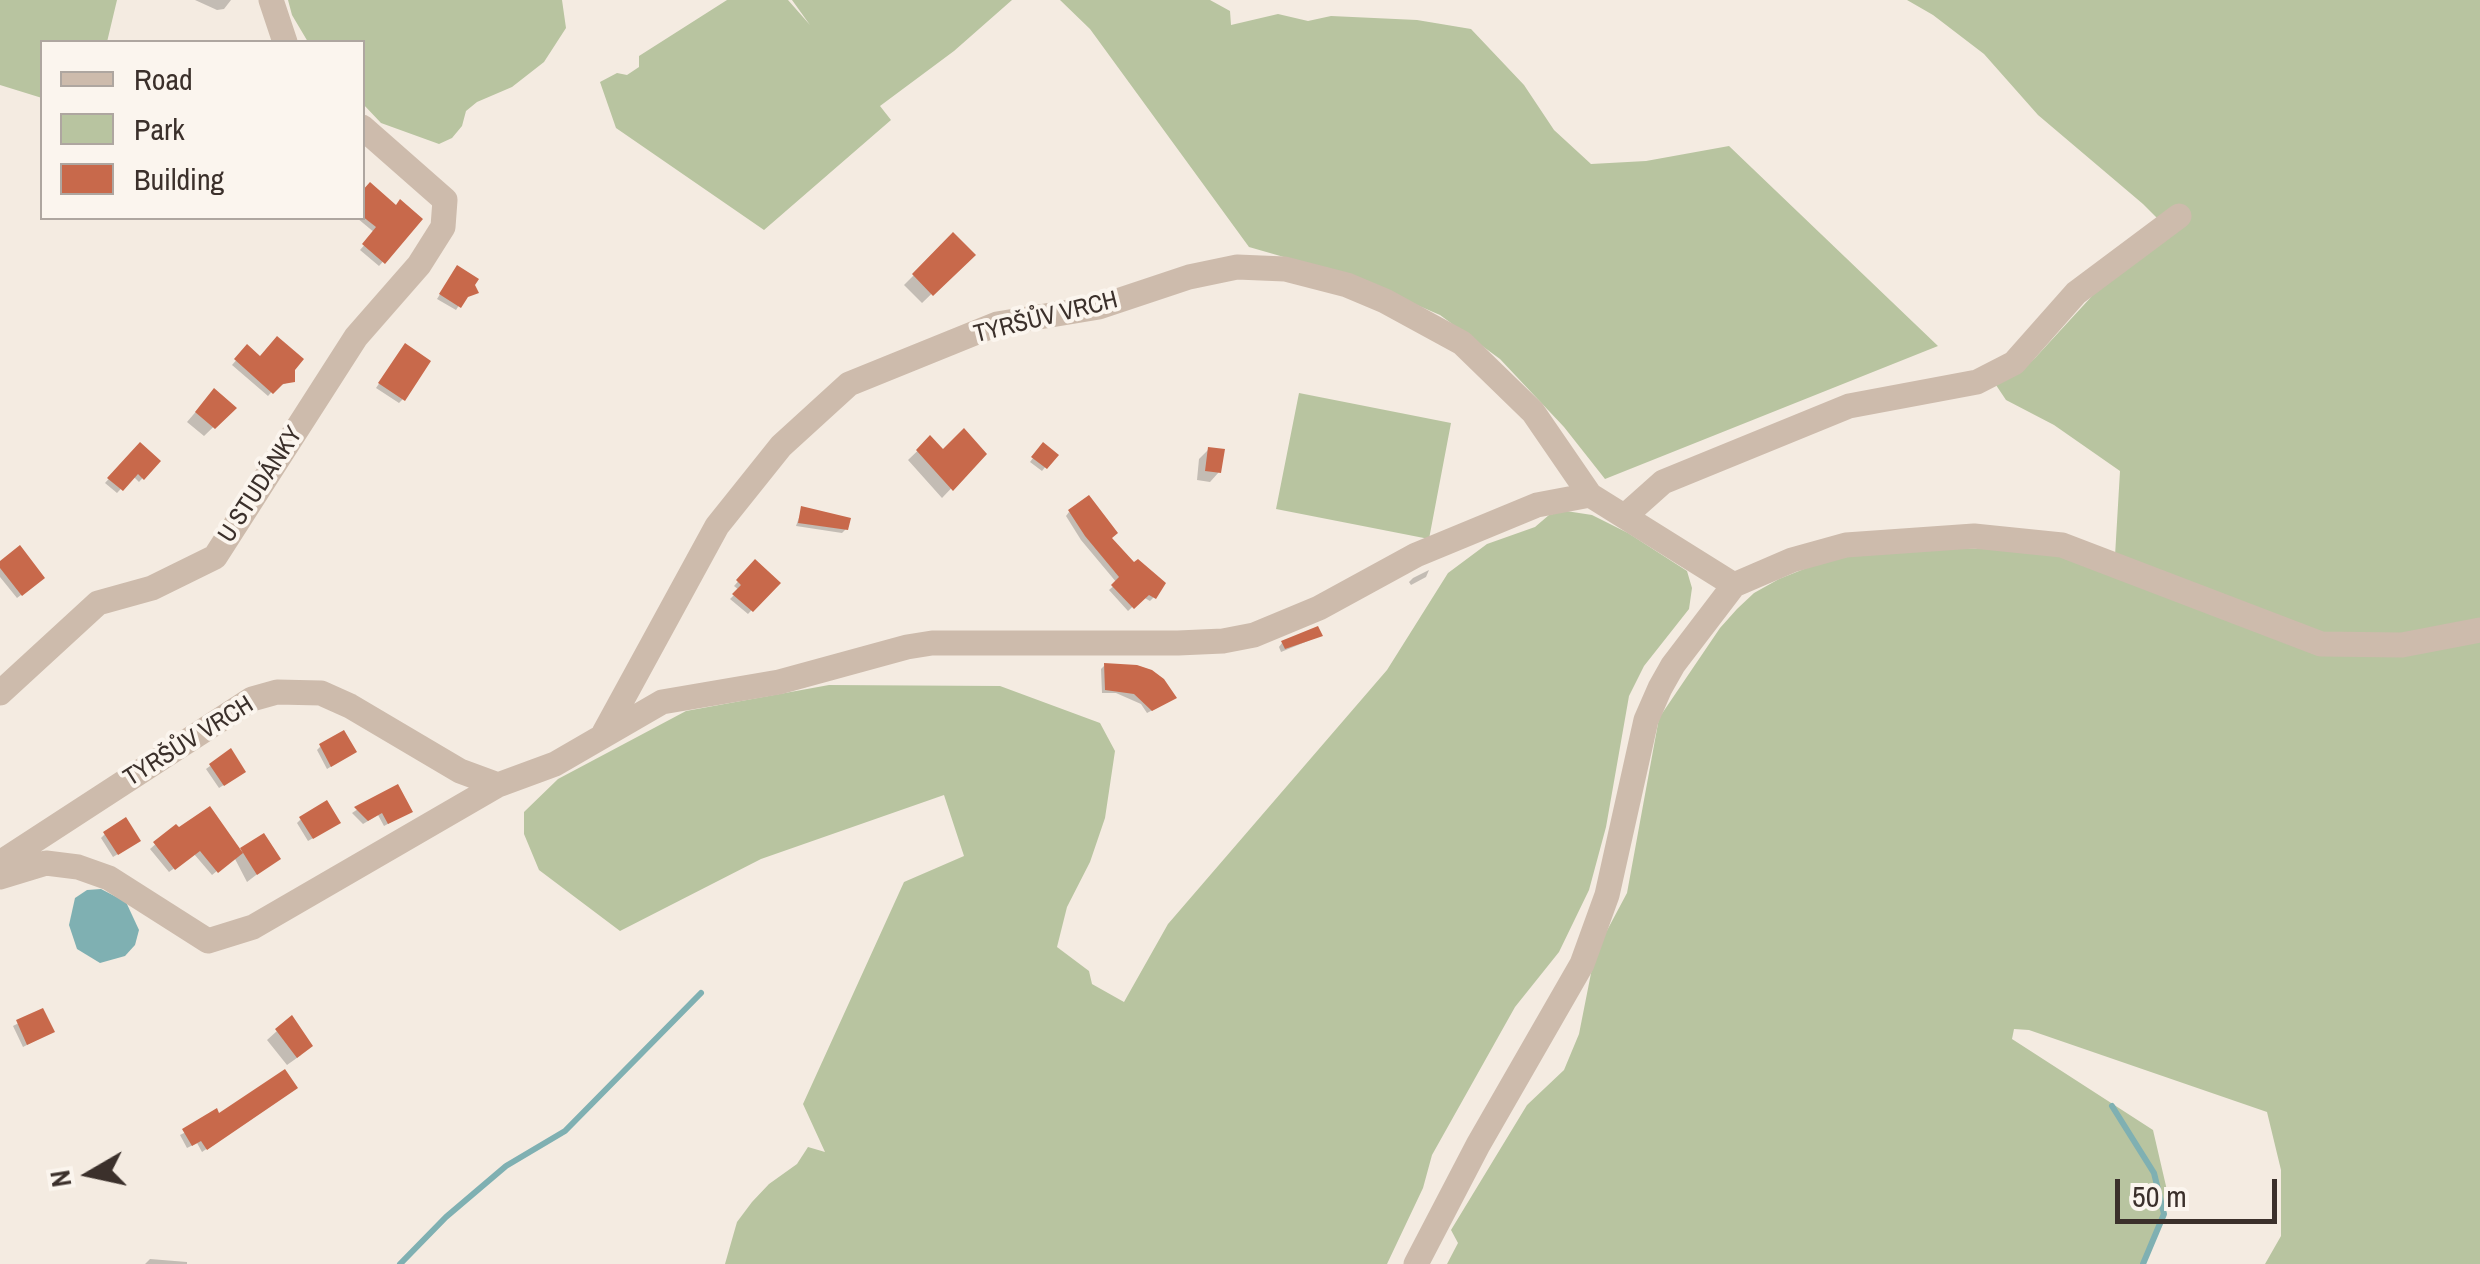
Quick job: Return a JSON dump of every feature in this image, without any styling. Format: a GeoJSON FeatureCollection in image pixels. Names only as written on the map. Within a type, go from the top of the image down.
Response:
{"type":"FeatureCollection","features":[{"type":"Feature","properties":{"kind":"street"},"geometry":{"type":"LineString","coordinates":[[271,0],[284,40]]}},
{"type":"Feature","properties":{"kind":"street","name":"U STUDÁNKY"},"geometry":{"type":"LineString","coordinates":[[0,693],[98,603],[152,588],[214,557],[356,337],[419,265],[444,227],[445,200],[365,130]]}},
{"type":"Feature","properties":{"kind":"street"},"geometry":{"type":"LineString","coordinates":[[1626,515],[1663,482],[1849,406],[1977,382],[2014,364],[2076,293],[2179,216]]}},
{"type":"Feature","properties":{"kind":"street","name":"TYRŠŮV VRCH"},"geometry":{"type":"LineString","coordinates":[[604,734],[717,526],[781,446],[850,384],[997,324],[1099,308],[1209,272],[1266,267],[1347,285],[1462,343],[1533,412],[1590,495],[1734,585]]}},
{"type":"Feature","properties":{"kind":"street"},"geometry":{"type":"LineString","coordinates":[[0,877],[46,863],[78,867],[109,878],[208,941],[253,927],[498,785],[555,764],[662,702],[779,682],[932,642],[1223,641],[1254,634],[1319,608],[1416,555],[1538,506],[1590,495]]}},
{"type":"Feature","properties":{"kind":"street"},"geometry":{"type":"LineString","coordinates":[[1416,1264],[1478,1145],[1582,964],[1607,895],[1646,720],[1660,688],[1672,665],[1734,585],[1792,560],[1846,545],[1974,536],[2062,545],[2321,644],[2402,645],[2480,630]]}},
{"type":"Feature","properties":{"kind":"street","name":"TYRŠŮV VRCH"},"geometry":{"type":"LineString","coordinates":[[0,863],[252,698],[277,692],[321,692],[460,771],[498,785]]}},
{"type":"Feature","properties":{"kind":"green space"},"geometry":{"type":"Polygon","coordinates":[[[0,0],[117,0],[107,40],[40,40],[40,97],[0,85],[0,0]]]}},
{"type":"Feature","properties":{"kind":"green space"},"geometry":{"type":"Polygon","coordinates":[[[288,0],[562,0],[566,28],[544,62],[512,87],[477,102],[466,111],[462,126],[452,138],[439,144],[381,123],[365,106],[365,40],[307,40],[288,0]]]}},
{"type":"Feature","properties":{"kind":"green space"},"geometry":{"type":"Polygon","coordinates":[[[727,0],[788,0],[810,25],[792,0],[1012,0],[954,51],[880,106],[891,120],[764,230],[616,128],[600,82],[617,73],[627,75],[639,67],[639,56],[727,0]]]}},
{"type":"Feature","properties":{"kind":"green space"},"geometry":{"type":"Polygon","coordinates":[[[1060,0],[1210,0],[1230,11],[1231,25],[1278,14],[1308,21],[1331,16],[1417,20],[1471,29],[1524,85],[1554,130],[1591,164],[1646,161],[1729,146],[1938,346],[1605,479],[1564,427],[1500,359],[1440,315],[1350,276],[1249,247],[1090,29],[1060,0]]]}},
{"type":"Feature","properties":{"kind":"green space"},"geometry":{"type":"Polygon","coordinates":[[[1907,0],[2480,0],[2480,1264],[2265,1264],[2281,1236],[2281,1170],[2267,1112],[2029,1030],[2014,1029],[2012,1039],[2153,1130],[2169,1199],[2141,1264],[1447,1264],[1458,1243],[1451,1230],[1527,1105],[1564,1070],[1579,1034],[1595,953],[1627,893],[1659,718],[1737,609],[1754,593],[1779,579],[1824,561],[1875,551],[2043,550],[2114,573],[2120,471],[2054,425],[2006,400],[1996,385],[2035,358],[2093,295],[2173,234],[2038,115],[1984,54],[1907,0]]]}},
{"type":"Feature","properties":{"kind":"green space"},"geometry":{"type":"Polygon","coordinates":[[[1299,393],[1451,423],[1429,539],[1276,509],[1299,393]]]}},
{"type":"Feature","properties":{"kind":"green space"},"geometry":{"type":"Polygon","coordinates":[[[1566,511],[1592,515],[1687,571],[1692,588],[1689,609],[1644,666],[1629,696],[1606,827],[1589,890],[1559,952],[1515,1007],[1432,1155],[1423,1188],[1387,1264],[725,1264],[737,1222],[752,1202],[797,1164],[808,1147],[825,1152],[803,1104],[904,882],[964,856],[944,795],[761,859],[620,931],[539,870],[524,834],[524,812],[558,779],[686,711],[829,685],[1000,686],[1100,723],[1115,751],[1105,818],[1090,862],[1067,907],[1057,947],[1089,971],[1092,984],[1124,1002],[1168,924],[1387,670],[1448,573],[1487,544],[1566,511]]]}},
{"type":"Feature","properties":{"kind":"water"},"geometry":{"type":"Polygon","coordinates":[[[101,889],[126,902],[139,930],[135,945],[125,956],[100,963],[77,949],[69,925],[75,898],[87,890],[101,889]]]}},
{"type":"Feature","properties":{"kind":"building"},"geometry":{"type":"Polygon","coordinates":[[[370,182],[396,205],[400,199],[423,219],[385,264],[362,244],[376,227],[365,218],[365,188],[370,182]]]}},
{"type":"Feature","properties":{"kind":"building"},"geometry":{"type":"Polygon","coordinates":[[[953,232],[976,255],[933,296],[912,274],[953,232]]]}},
{"type":"Feature","properties":{"kind":"building"},"geometry":{"type":"Polygon","coordinates":[[[457,265],[479,279],[475,285],[479,293],[468,297],[461,308],[439,294],[457,265]]]}},
{"type":"Feature","properties":{"kind":"building"},"geometry":{"type":"Polygon","coordinates":[[[277,336],[304,359],[295,370],[295,382],[283,384],[273,394],[234,359],[247,344],[260,356],[277,336]]]}},
{"type":"Feature","properties":{"kind":"building"},"geometry":{"type":"Polygon","coordinates":[[[405,343],[431,361],[405,401],[378,383],[405,343]]]}},
{"type":"Feature","properties":{"kind":"building"},"geometry":{"type":"Polygon","coordinates":[[[214,388],[237,408],[215,429],[195,412],[214,388]]]}},
{"type":"Feature","properties":{"kind":"building"},"geometry":{"type":"Polygon","coordinates":[[[964,428],[987,454],[953,491],[916,450],[930,435],[943,449],[964,428]]]}},
{"type":"Feature","properties":{"kind":"building"},"geometry":{"type":"Polygon","coordinates":[[[140,442],[161,461],[144,480],[138,474],[123,491],[107,478],[140,442]]]}},
{"type":"Feature","properties":{"kind":"building"},"geometry":{"type":"Polygon","coordinates":[[[1043,442],[1059,455],[1047,469],[1031,457],[1043,442]]]}},
{"type":"Feature","properties":{"kind":"building"},"geometry":{"type":"Polygon","coordinates":[[[1208,447],[1225,449],[1221,473],[1205,471],[1208,447]]]}},
{"type":"Feature","properties":{"kind":"building"},"geometry":{"type":"Polygon","coordinates":[[[1089,495],[1118,533],[1112,538],[1134,562],[1138,559],[1166,583],[1156,599],[1149,595],[1134,609],[1111,585],[1119,577],[1068,510],[1089,495]]]}},
{"type":"Feature","properties":{"kind":"building"},"geometry":{"type":"Polygon","coordinates":[[[801,506],[851,518],[848,530],[798,523],[801,506]]]}},
{"type":"Feature","properties":{"kind":"building"},"geometry":{"type":"Polygon","coordinates":[[[20,545],[45,578],[22,596],[0,568],[0,561],[20,545]]]}},
{"type":"Feature","properties":{"kind":"building"},"geometry":{"type":"Polygon","coordinates":[[[755,559],[781,583],[753,612],[732,594],[741,585],[736,580],[755,559]]]}},
{"type":"Feature","properties":{"kind":"building"},"geometry":{"type":"Polygon","coordinates":[[[1318,626],[1323,636],[1285,649],[1281,641],[1318,626]]]}},
{"type":"Feature","properties":{"kind":"building"},"geometry":{"type":"Polygon","coordinates":[[[1104,663],[1152,670],[1177,698],[1152,711],[1134,694],[1105,690],[1104,663]]]}},
{"type":"Feature","properties":{"kind":"building"},"geometry":{"type":"Polygon","coordinates":[[[344,730],[357,752],[331,767],[319,744],[344,730]]]}},
{"type":"Feature","properties":{"kind":"building"},"geometry":{"type":"Polygon","coordinates":[[[231,748],[246,772],[224,786],[209,764],[231,748]]]}},
{"type":"Feature","properties":{"kind":"building"},"geometry":{"type":"Polygon","coordinates":[[[398,784],[413,812],[388,824],[382,813],[368,821],[354,807],[398,784]]]}},
{"type":"Feature","properties":{"kind":"building"},"geometry":{"type":"Polygon","coordinates":[[[327,800],[341,823],[313,839],[299,817],[327,800]]]}},
{"type":"Feature","properties":{"kind":"building"},"geometry":{"type":"Polygon","coordinates":[[[210,806],[243,853],[218,873],[200,851],[175,870],[153,842],[210,806]]]}},
{"type":"Feature","properties":{"kind":"building"},"geometry":{"type":"Polygon","coordinates":[[[126,817],[141,841],[118,855],[103,832],[126,817]]]}},
{"type":"Feature","properties":{"kind":"building"},"geometry":{"type":"Polygon","coordinates":[[[264,833],[281,859],[257,875],[240,848],[264,833]]]}},
{"type":"Feature","properties":{"kind":"building"},"geometry":{"type":"Polygon","coordinates":[[[43,1008],[55,1032],[27,1045],[16,1020],[43,1008]]]}},
{"type":"Feature","properties":{"kind":"building"},"geometry":{"type":"Polygon","coordinates":[[[292,1015],[313,1046],[297,1058],[275,1029],[292,1015]]]}},
{"type":"Feature","properties":{"kind":"building"},"geometry":{"type":"Polygon","coordinates":[[[285,1069],[298,1088],[207,1150],[201,1141],[192,1146],[182,1129],[217,1108],[219,1113],[285,1069]]]}},
{"type":"Feature","properties":{"kind":"waterway"},"geometry":{"type":"LineString","coordinates":[[400,1264],[446,1217],[506,1166],[565,1131],[701,993]]}},
{"type":"Feature","properties":{"kind":"waterway"},"geometry":{"type":"LineString","coordinates":[[2112,1106],[2154,1173],[2164,1214],[2143,1264]]}}]}
